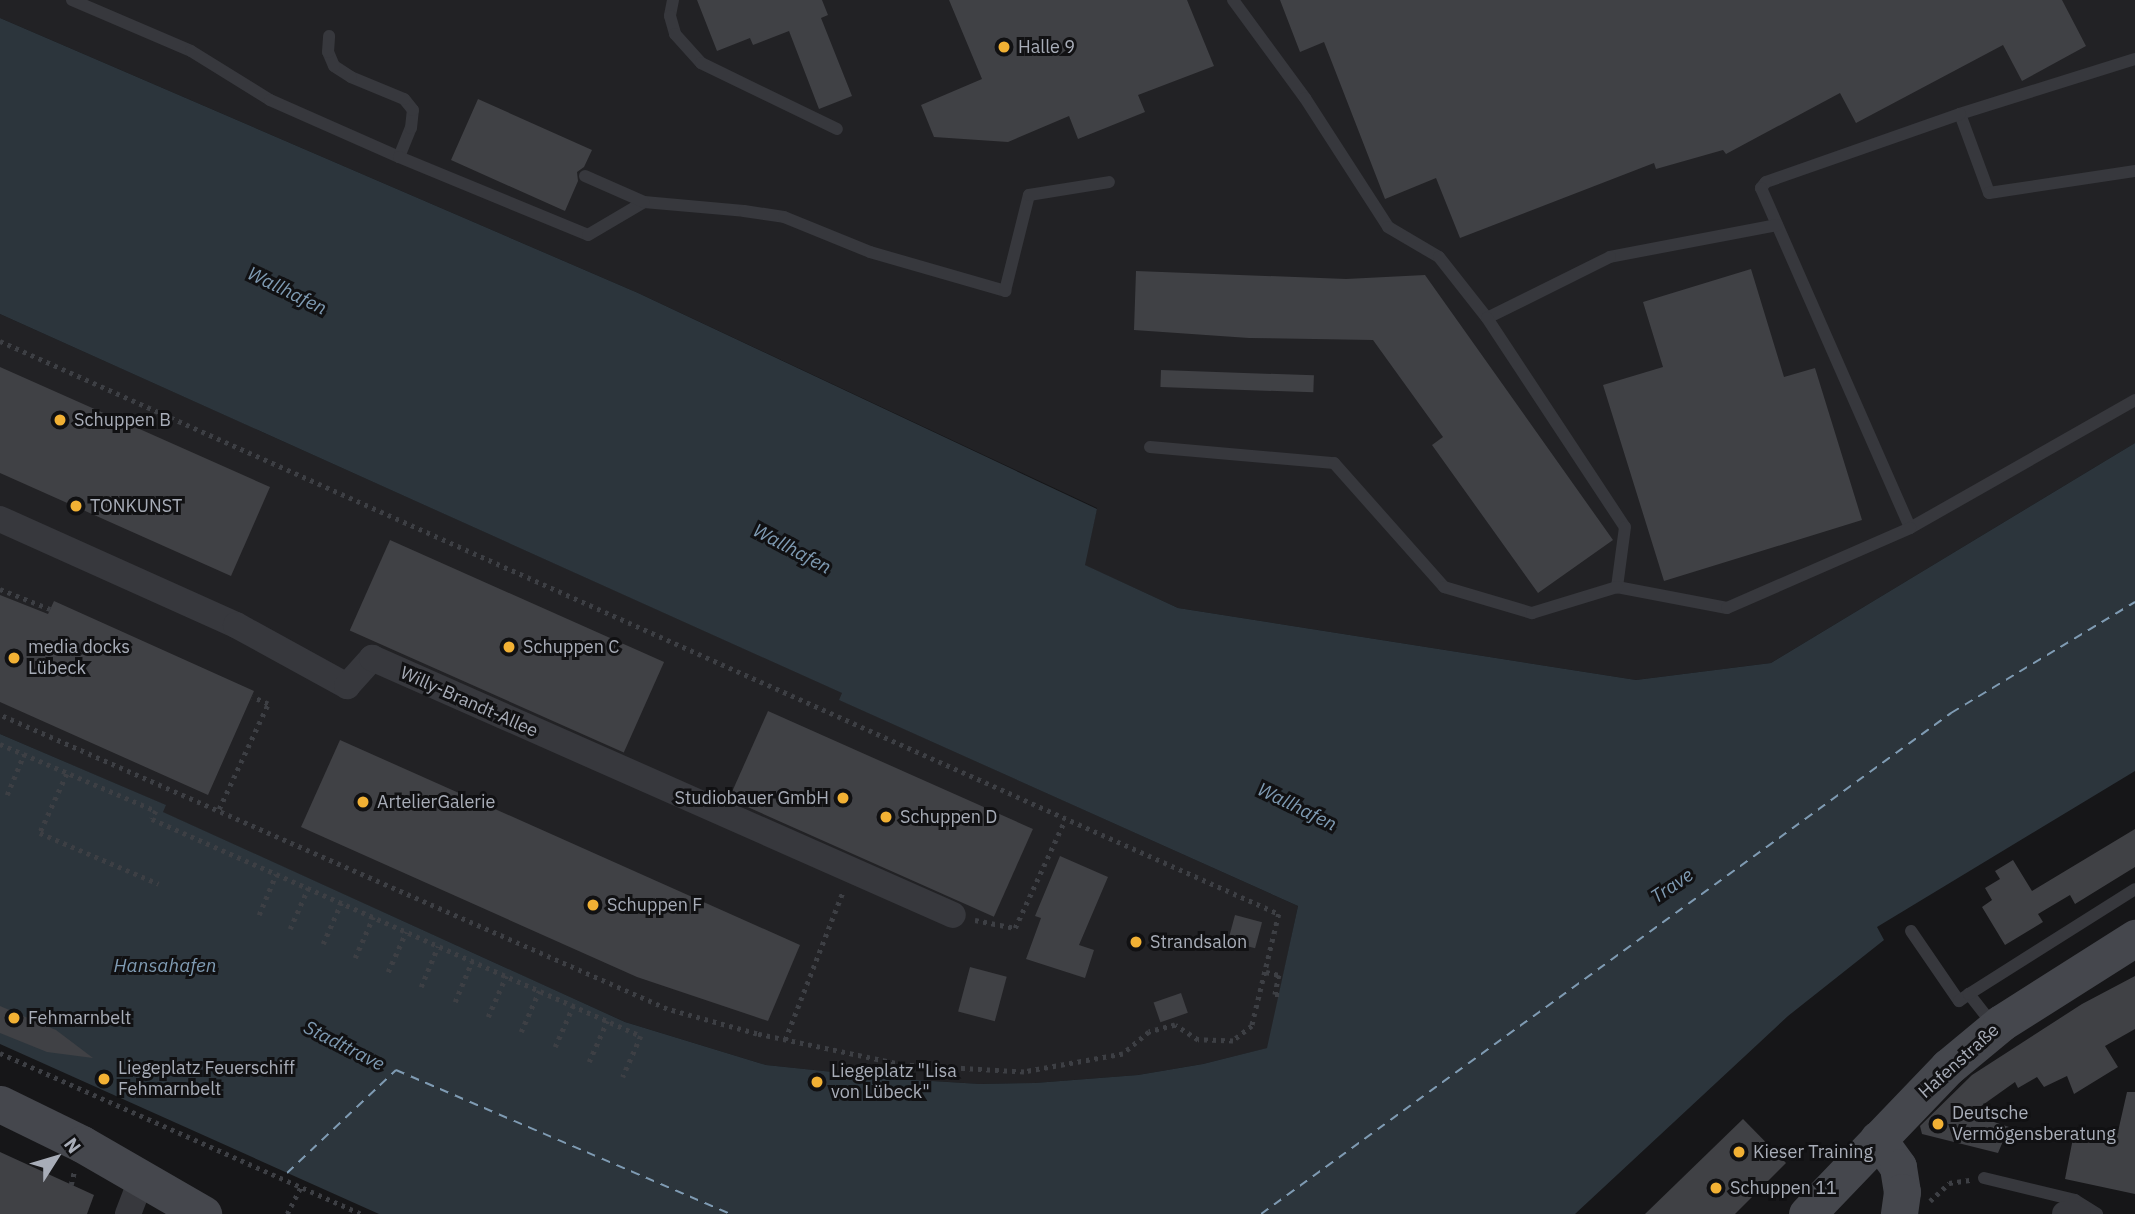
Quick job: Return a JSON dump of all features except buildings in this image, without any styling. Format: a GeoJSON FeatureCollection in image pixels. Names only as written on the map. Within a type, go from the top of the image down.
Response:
{"type":"FeatureCollection","features":[{"type":"Feature","properties":{"kind":"main road","name":"Hafenstraße"},"geometry":{"type":"LineString","coordinates":[[1807,1214],[1948,1067],[1995,1028],[2135,938]]}},
{"type":"Feature","properties":{"kind":"main road"},"geometry":{"type":"LineString","coordinates":[[0,1104],[50,1127],[203,1214]]}},
{"type":"Feature","properties":{"kind":"main road"},"geometry":{"type":"LineString","coordinates":[[1878,1139],[1898,1167],[1902,1192],[1912,1210]]}},
{"type":"Feature","properties":{"kind":"street","name":"Willy-Brandt-Allee"},"geometry":{"type":"LineString","coordinates":[[0,519],[236,625],[347,686],[372,658],[953,915]]}},
{"type":"Feature","properties":{"kind":"street"},"geometry":{"type":"LineString","coordinates":[[128,1214],[142,1178]]}},
{"type":"Feature","properties":{"kind":"street"},"geometry":{"type":"LineString","coordinates":[[2066,1214],[2078,1214]]}},
{"type":"Feature","properties":{"kind":"lane"},"geometry":{"type":"LineString","coordinates":[[72,0],[191,51],[270,100],[588,235],[644,202]]}},
{"type":"Feature","properties":{"kind":"lane"},"geometry":{"type":"LineString","coordinates":[[673,0],[670,16],[675,34],[701,63],[837,129]]}},
{"type":"Feature","properties":{"kind":"lane"},"geometry":{"type":"LineString","coordinates":[[1233,0],[1305,99],[1388,227],[1439,257],[1487,318],[1625,527],[1617,587]]}},
{"type":"Feature","properties":{"kind":"lane"},"geometry":{"type":"LineString","coordinates":[[329,36],[328,52],[334,66],[351,77],[404,99],[413,110],[411,128],[399,157]]}},
{"type":"Feature","properties":{"kind":"lane"},"geometry":{"type":"LineString","coordinates":[[1910,528],[1761,188],[1766,182],[1960,114],[2135,60]]}},
{"type":"Feature","properties":{"kind":"lane"},"geometry":{"type":"LineString","coordinates":[[1960,114],[1989,193],[2135,171]]}},
{"type":"Feature","properties":{"kind":"lane"},"geometry":{"type":"LineString","coordinates":[[585,176],[644,202],[784,217],[870,252],[1004,291],[1029,195],[1109,182]]}},
{"type":"Feature","properties":{"kind":"lane"},"geometry":{"type":"LineString","coordinates":[[1487,318],[1610,257],[1777,225]]}},
{"type":"Feature","properties":{"kind":"lane"},"geometry":{"type":"LineString","coordinates":[[1150,447],[1334,463],[1444,587],[1532,613],[1617,587],[1727,608],[1910,528],[2135,400]]}},
{"type":"Feature","properties":{"kind":"lane"},"geometry":{"type":"LineString","coordinates":[[1912,931],[1959,1000],[2135,890]]}},
{"type":"Feature","properties":{"kind":"lane"},"geometry":{"type":"LineString","coordinates":[[1969,994],[1995,1028]]}},
{"type":"Feature","properties":{"kind":"lane"},"geometry":{"type":"LineString","coordinates":[[1984,1178],[2075,1200],[2097,1214]]}},
{"type":"Feature","properties":{"kind":"path"},"geometry":{"type":"LineString","coordinates":[[0,589],[50,609]]}},
{"type":"Feature","properties":{"kind":"path"},"geometry":{"type":"LineString","coordinates":[[219,809],[268,705],[252,697]]}},
{"type":"Feature","properties":{"kind":"path"},"geometry":{"type":"LineString","coordinates":[[0,744],[156,811],[152,819],[641,1036],[623,1077]]}},
{"type":"Feature","properties":{"kind":"path"},"geometry":{"type":"LineString","coordinates":[[7,795],[24,754]]}},
{"type":"Feature","properties":{"kind":"path"},"geometry":{"type":"LineString","coordinates":[[67,774],[40,833],[159,884]]}},
{"type":"Feature","properties":{"kind":"path"},"geometry":{"type":"LineString","coordinates":[[953,915],[1015,928],[1065,820]]}},
{"type":"Feature","properties":{"kind":"path"},"geometry":{"type":"LineString","coordinates":[[785,1040],[850,871]]}},
{"type":"Feature","properties":{"kind":"path"},"geometry":{"type":"LineString","coordinates":[[258,915],[276,874]]}},
{"type":"Feature","properties":{"kind":"path"},"geometry":{"type":"LineString","coordinates":[[290,929],[308,888]]}},
{"type":"Feature","properties":{"kind":"path"},"geometry":{"type":"LineString","coordinates":[[323,944],[341,903]]}},
{"type":"Feature","properties":{"kind":"path"},"geometry":{"type":"LineString","coordinates":[[355,958],[373,917]]}},
{"type":"Feature","properties":{"kind":"path"},"geometry":{"type":"LineString","coordinates":[[388,972],[405,932]]}},
{"type":"Feature","properties":{"kind":"path"},"geometry":{"type":"LineString","coordinates":[[421,987],[438,946]]}},
{"type":"Feature","properties":{"kind":"path"},"geometry":{"type":"LineString","coordinates":[[455,1002],[472,961]]}},
{"type":"Feature","properties":{"kind":"path"},"geometry":{"type":"LineString","coordinates":[[1266,972],[1279,975],[1275,995],[1279,995]]}},
{"type":"Feature","properties":{"kind":"path"},"geometry":{"type":"LineString","coordinates":[[488,1017],[506,976]]}},
{"type":"Feature","properties":{"kind":"path"},"geometry":{"type":"LineString","coordinates":[[521,1032],[539,991]]}},
{"type":"Feature","properties":{"kind":"path"},"geometry":{"type":"LineString","coordinates":[[555,1048],[573,1006]]}},
{"type":"Feature","properties":{"kind":"path"},"geometry":{"type":"LineString","coordinates":[[589,1062],[607,1021]]}},
{"type":"Feature","properties":{"kind":"path"},"geometry":{"type":"LineString","coordinates":[[0,1053],[362,1214]]}},
{"type":"Feature","properties":{"kind":"path"},"geometry":{"type":"LineString","coordinates":[[1912,1210],[1949,1183],[1984,1178]]}},
{"type":"Feature","properties":{"kind":"path"},"geometry":{"type":"LineString","coordinates":[[287,1214],[301,1187]]}},
{"type":"Feature","properties":{"kind":"shaded area"},"geometry":{"type":"Polygon","coordinates":[[[0,0],[2135,0],[2135,443],[1771,663],[1636,680],[1178,608],[1084,565],[1097,508],[638,293],[0,18],[0,0]]]}},
{"type":"Feature","properties":{"kind":"shaded area"},"geometry":{"type":"Polygon","coordinates":[[[0,314],[843,693],[840,700],[1298,906],[1268,1048],[1203,1064],[1138,1075],[1035,1083],[980,1084],[900,1079],[766,1065],[625,1022],[162,812],[165,805],[0,734],[0,314]]]}},
{"type":"Feature","properties":{"kind":"water"},"geometry":{"type":"Polygon","coordinates":[[[0,18],[638,293],[1097,509],[1085,565],[1178,608],[1636,680],[1771,663],[2135,443],[2135,771],[1877,927],[1884,940],[1788,1016],[1575,1214],[379,1214],[0,1044],[0,734],[166,805],[163,812],[625,1022],[766,1065],[900,1079],[980,1084],[1035,1083],[1138,1075],[1203,1064],[1267,1048],[1298,906],[839,700],[842,693],[0,314],[0,18]]]}},
{"type":"Feature","properties":{"kind":"ferry route"},"geometry":{"type":"LineString","coordinates":[[1261,1214],[1951,713],[2135,602]]}},
{"type":"Feature","properties":{"kind":"ferry route"},"geometry":{"type":"LineString","coordinates":[[287,1173],[396,1070],[730,1214]]}},
{"type":"Feature","properties":{"kind":"place","name":"Halle 9"},"geometry":{"type":"Point","coordinates":[1004,47]}},
{"type":"Feature","properties":{"kind":"place","name":"Schuppen B"},"geometry":{"type":"Point","coordinates":[60,420]}},
{"type":"Feature","properties":{"kind":"place","name":"TONKUNST"},"geometry":{"type":"Point","coordinates":[76,506]}},
{"type":"Feature","properties":{"kind":"place","name":"Schuppen C"},"geometry":{"type":"Point","coordinates":[509,647]}},
{"type":"Feature","properties":{"kind":"place","name":"media docks Lübeck"},"geometry":{"type":"Point","coordinates":[14,658]}},
{"type":"Feature","properties":{"kind":"place","name":"Studiobauer GmbH"},"geometry":{"type":"Point","coordinates":[843,798]}},
{"type":"Feature","properties":{"kind":"place","name":"ArtelierGalerie"},"geometry":{"type":"Point","coordinates":[363,802]}},
{"type":"Feature","properties":{"kind":"place","name":"Schuppen D"},"geometry":{"type":"Point","coordinates":[886,817]}},
{"type":"Feature","properties":{"kind":"place","name":"Schuppen F"},"geometry":{"type":"Point","coordinates":[593,905]}},
{"type":"Feature","properties":{"kind":"place","name":"Strandsalon"},"geometry":{"type":"Point","coordinates":[1136,942]}},
{"type":"Feature","properties":{"kind":"place","name":"Fehmarnbelt"},"geometry":{"type":"Point","coordinates":[14,1018]}},
{"type":"Feature","properties":{"kind":"place","name":"Liegeplatz Feuerschiff Fehmarnbelt"},"geometry":{"type":"Point","coordinates":[104,1079]}},
{"type":"Feature","properties":{"kind":"place","name":"Liegeplatz \"Lisa von Lübeck\""},"geometry":{"type":"Point","coordinates":[817,1082]}},
{"type":"Feature","properties":{"kind":"place","name":"Deutsche Vermögensberatung"},"geometry":{"type":"Point","coordinates":[1938,1124]}},
{"type":"Feature","properties":{"kind":"place","name":"Kieser Training"},"geometry":{"type":"Point","coordinates":[1739,1152]}},
{"type":"Feature","properties":{"kind":"place","name":"Schuppen 11"},"geometry":{"type":"Point","coordinates":[1716,1188]}},
{"type":"Feature","properties":{"kind":"water label","name":"Wallhafen"},"geometry":{"type":"Point","coordinates":[287,291]}},
{"type":"Feature","properties":{"kind":"water label","name":"Wallhafen"},"geometry":{"type":"Point","coordinates":[792,549]}},
{"type":"Feature","properties":{"kind":"water label","name":"Wallhafen"},"geometry":{"type":"Point","coordinates":[1297,807]}},
{"type":"Feature","properties":{"kind":"water label","name":"Trave"},"geometry":{"type":"Point","coordinates":[1672,886]}},
{"type":"Feature","properties":{"kind":"water label","name":"Hansahafen"},"geometry":{"type":"Point","coordinates":[165,966]}},
{"type":"Feature","properties":{"kind":"water label","name":"Stadttrave"},"geometry":{"type":"Point","coordinates":[344,1046]}}]}
